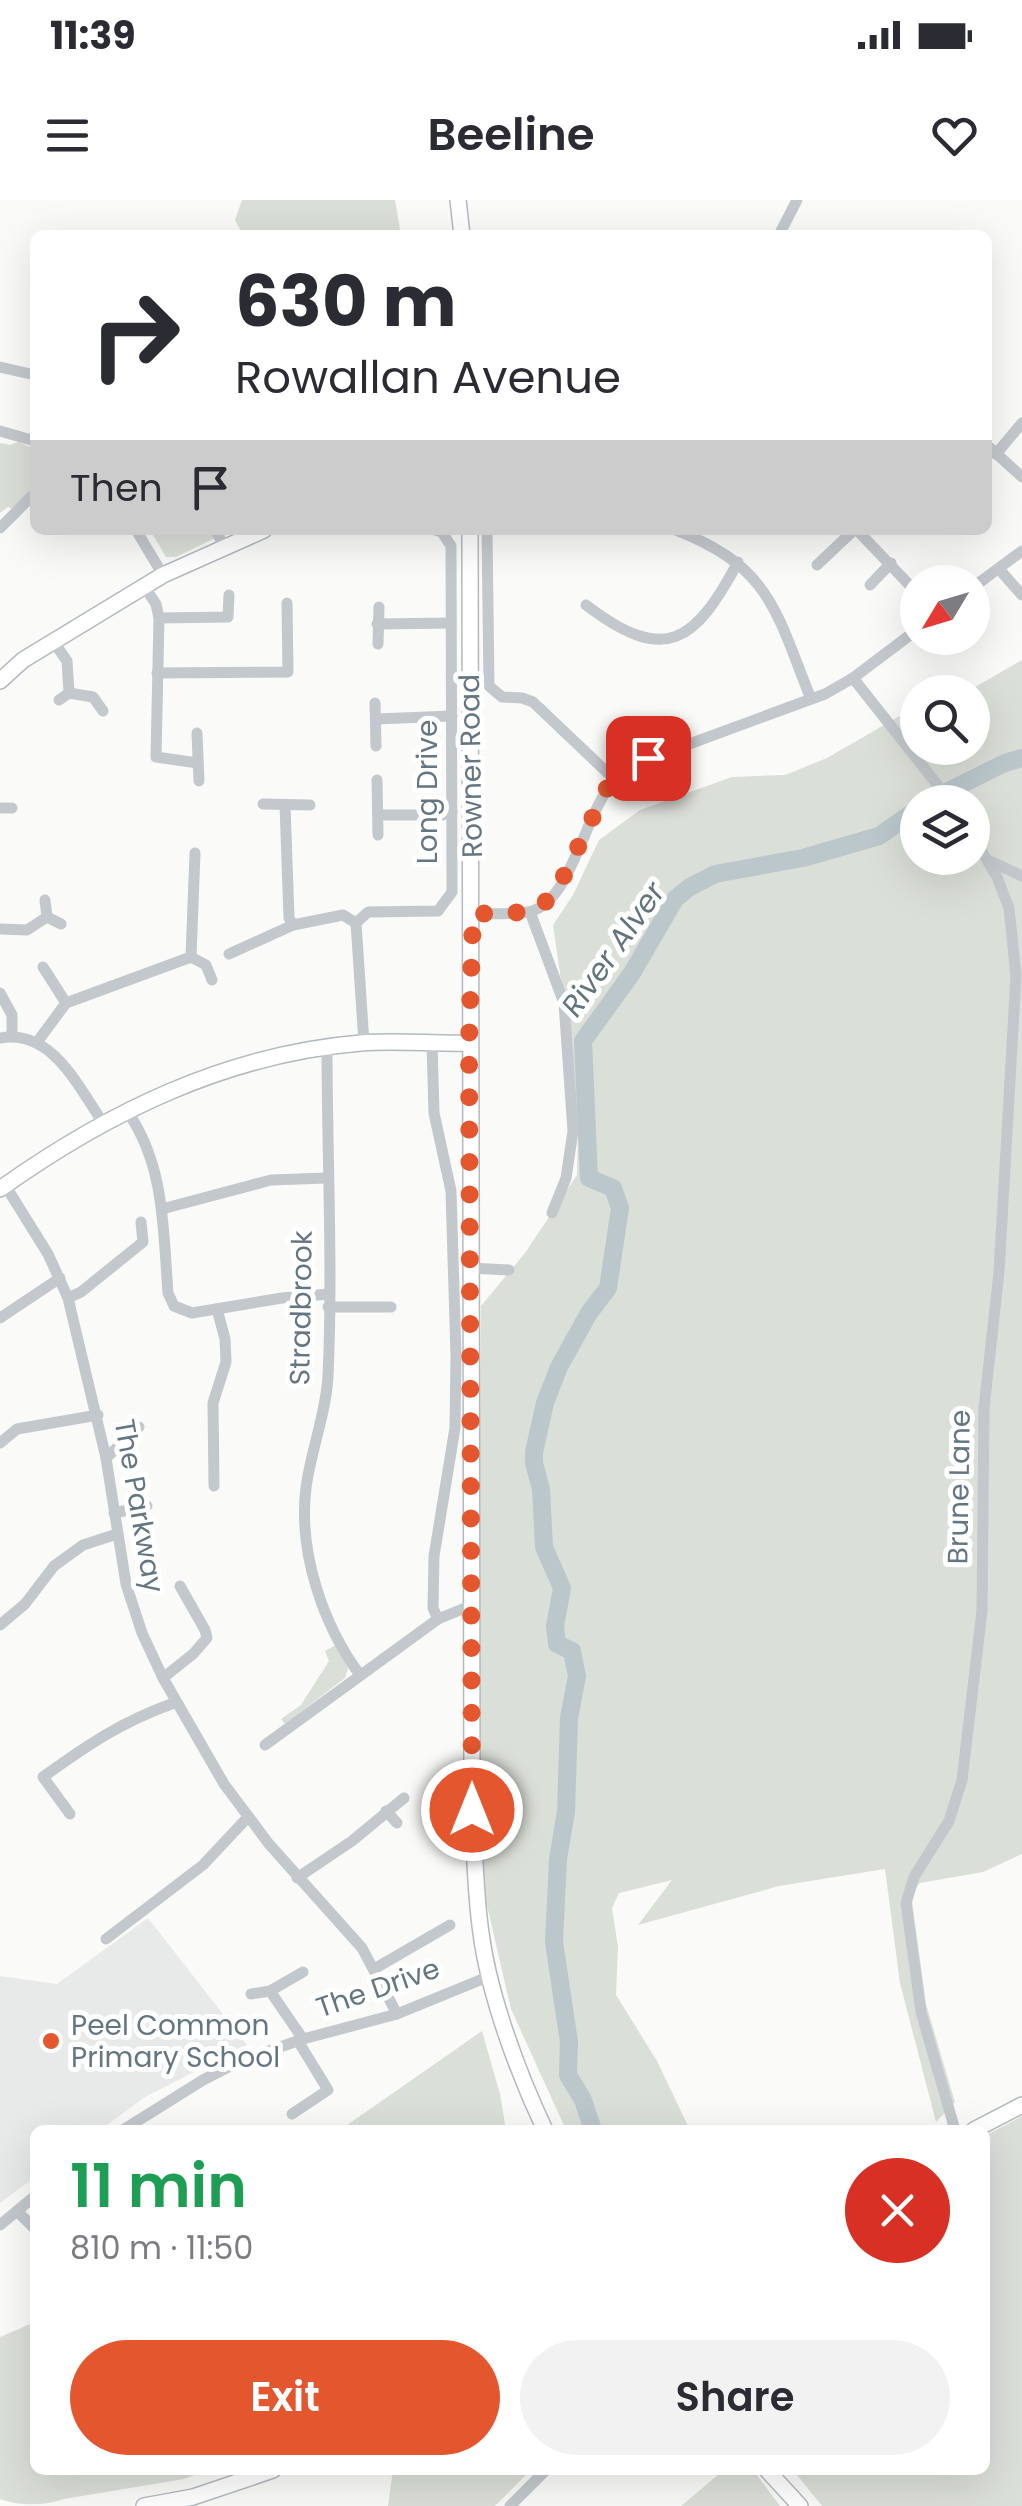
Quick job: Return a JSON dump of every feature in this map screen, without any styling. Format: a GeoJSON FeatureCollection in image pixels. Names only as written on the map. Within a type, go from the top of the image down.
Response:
{"type":"FeatureCollection","features":[{"type":"Feature","properties":{"kind":"main road"},"geometry":{"type":"LineString","coordinates":[[458,200],[461,230]]}},
{"type":"Feature","properties":{"kind":"main road"},"geometry":{"type":"LineString","coordinates":[[0,681],[22,660],[163,575],[252,535]]}},
{"type":"Feature","properties":{"kind":"main road","name":"Rowner Road"},"geometry":{"type":"LineString","coordinates":[[470,535],[472,1810],[481,1934],[490,1976],[527,2092],[542,2125]]}},
{"type":"Feature","properties":{"kind":"main road"},"geometry":{"type":"LineString","coordinates":[[2,1187],[127,1111],[178,1086],[228,1069],[327,1047],[364,1043],[469,1043]]}},
{"type":"Feature","properties":{"kind":"main road"},"geometry":{"type":"LineString","coordinates":[[984,2125],[1022,2105]]}},
{"type":"Feature","properties":{"kind":"main road"},"geometry":{"type":"LineString","coordinates":[[144,2506],[193,2497],[259,2475]]}},
{"type":"Feature","properties":{"kind":"main road"},"geometry":{"type":"LineString","coordinates":[[772,2475],[800,2506]]}},
{"type":"Feature","properties":{"kind":"street"},"geometry":{"type":"LineString","coordinates":[[782,230],[798,200]]}},
{"type":"Feature","properties":{"kind":"street"},"geometry":{"type":"LineString","coordinates":[[0,367],[30,374]]}},
{"type":"Feature","properties":{"kind":"street"},"geometry":{"type":"LineString","coordinates":[[1022,423],[992,450],[1022,477]]}},
{"type":"Feature","properties":{"kind":"street"},"geometry":{"type":"LineString","coordinates":[[0,431],[30,440]]}},
{"type":"Feature","properties":{"kind":"street"},"geometry":{"type":"LineString","coordinates":[[0,528],[30,498]]}},
{"type":"Feature","properties":{"kind":"street"},"geometry":{"type":"LineString","coordinates":[[139,535],[163,575]]}},
{"type":"Feature","properties":{"kind":"street"},"geometry":{"type":"LineString","coordinates":[[218,535],[224,547]]}},
{"type":"Feature","properties":{"kind":"street","name":"Long Drive"},"geometry":{"type":"LineString","coordinates":[[229,954],[293,926],[343,915],[356,923],[368,912],[438,911],[448,900],[452,892],[451,546],[444,535]]}},
{"type":"Feature","properties":{"kind":"street"},"geometry":{"type":"LineString","coordinates":[[487,535],[490,686],[502,697],[533,702],[612,778]]}},
{"type":"Feature","properties":{"kind":"street"},"geometry":{"type":"LineString","coordinates":[[688,535],[738,562],[766,590],[812,699]]}},
{"type":"Feature","properties":{"kind":"street"},"geometry":{"type":"LineString","coordinates":[[817,564],[850,535]]}},
{"type":"Feature","properties":{"kind":"street"},"geometry":{"type":"LineString","coordinates":[[861,535],[900,574]]}},
{"type":"Feature","properties":{"kind":"street"},"geometry":{"type":"LineString","coordinates":[[990,575],[1022,552]]}},
{"type":"Feature","properties":{"kind":"street"},"geometry":{"type":"LineString","coordinates":[[586,605],[611,624],[648,640],[674,639],[696,627],[738,562]]}},
{"type":"Feature","properties":{"kind":"street"},"geometry":{"type":"LineString","coordinates":[[870,585],[891,564]]}},
{"type":"Feature","properties":{"kind":"street"},"geometry":{"type":"LineString","coordinates":[[999,569],[1022,595]]}},
{"type":"Feature","properties":{"kind":"street"},"geometry":{"type":"LineString","coordinates":[[144,586],[160,618],[156,756],[198,763]]}},
{"type":"Feature","properties":{"kind":"street"},"geometry":{"type":"LineString","coordinates":[[160,618],[228,618],[229,595]]}},
{"type":"Feature","properties":{"kind":"street"},"geometry":{"type":"LineString","coordinates":[[158,674],[288,672],[287,603]]}},
{"type":"Feature","properties":{"kind":"street"},"geometry":{"type":"LineString","coordinates":[[378,644],[379,607]]}},
{"type":"Feature","properties":{"kind":"street"},"geometry":{"type":"LineString","coordinates":[[378,624],[450,623]]}},
{"type":"Feature","properties":{"kind":"street"},"geometry":{"type":"LineString","coordinates":[[54,641],[67,662],[64,696],[93,697],[103,711]]}},
{"type":"Feature","properties":{"kind":"street"},"geometry":{"type":"LineString","coordinates":[[473,914],[530,912],[554,896],[601,795],[612,778],[627,767],[812,699],[853,678],[900,643]]}},
{"type":"Feature","properties":{"kind":"street"},"geometry":{"type":"LineString","coordinates":[[853,678],[939,785]]}},
{"type":"Feature","properties":{"kind":"street"},"geometry":{"type":"LineString","coordinates":[[375,702],[376,746]]}},
{"type":"Feature","properties":{"kind":"street"},"geometry":{"type":"LineString","coordinates":[[376,719],[452,716]]}},
{"type":"Feature","properties":{"kind":"street"},"geometry":{"type":"LineString","coordinates":[[197,733],[198,781]]}},
{"type":"Feature","properties":{"kind":"street"},"geometry":{"type":"LineString","coordinates":[[377,780],[378,835]]}},
{"type":"Feature","properties":{"kind":"street"},"geometry":{"type":"LineString","coordinates":[[262,804],[310,805]]}},
{"type":"Feature","properties":{"kind":"street"},"geometry":{"type":"LineString","coordinates":[[285,805],[289,918],[293,926]]}},
{"type":"Feature","properties":{"kind":"street"},"geometry":{"type":"LineString","coordinates":[[378,815],[452,812]]}},
{"type":"Feature","properties":{"kind":"street"},"geometry":{"type":"LineString","coordinates":[[191,957],[194,853]]}},
{"type":"Feature","properties":{"kind":"street"},"geometry":{"type":"LineString","coordinates":[[990,861],[1022,876]]}},
{"type":"Feature","properties":{"kind":"street","name":"Brune Lane"},"geometry":{"type":"LineString","coordinates":[[954,2125],[921,2012],[906,1903],[914,1877],[949,1821],[962,1780],[982,1611],[984,1408],[1001,1238],[1016,976],[1009,908],[990,865]]}},
{"type":"Feature","properties":{"kind":"street"},"geometry":{"type":"LineString","coordinates":[[45,900],[47,917]]}},
{"type":"Feature","properties":{"kind":"street"},"geometry":{"type":"LineString","coordinates":[[530,912],[564,1002],[573,1131],[566,1178],[552,1214]]}},
{"type":"Feature","properties":{"kind":"street"},"geometry":{"type":"LineString","coordinates":[[47,917],[61,924]]}},
{"type":"Feature","properties":{"kind":"street"},"geometry":{"type":"LineString","coordinates":[[2,926],[28,934],[47,917]]}},
{"type":"Feature","properties":{"kind":"street"},"geometry":{"type":"LineString","coordinates":[[356,923],[364,1043]]}},
{"type":"Feature","properties":{"kind":"street"},"geometry":{"type":"LineString","coordinates":[[38,1042],[66,1004],[191,957],[206,965],[212,980]]}},
{"type":"Feature","properties":{"kind":"street"},"geometry":{"type":"LineString","coordinates":[[43,967],[66,1004]]}},
{"type":"Feature","properties":{"kind":"street"},"geometry":{"type":"LineString","coordinates":[[0,993],[12,1015],[6,1037],[38,1042],[59,1060],[104,1124]]}},
{"type":"Feature","properties":{"kind":"street"},"geometry":{"type":"LineString","coordinates":[[432,1044],[434,1113],[451,1191],[456,1325],[455,1428],[434,1556],[433,1608],[438,1619]]}},
{"type":"Feature","properties":{"kind":"street","name":"Stradbrook"},"geometry":{"type":"LineString","coordinates":[[327,1047],[328,1378],[310,1466],[305,1519],[316,1582],[326,1613],[346,1656],[360,1675]]}},
{"type":"Feature","properties":{"kind":"street"},"geometry":{"type":"LineString","coordinates":[[127,1111],[146,1140],[152,1158],[162,1209],[170,1300],[184,1312],[282,1298],[391,1306]]}},
{"type":"Feature","properties":{"kind":"street"},"geometry":{"type":"LineString","coordinates":[[162,1209],[271,1180],[327,1178]]}},
{"type":"Feature","properties":{"kind":"street","name":"The Parkway"},"geometry":{"type":"LineString","coordinates":[[2,1187],[60,1278],[68,1298],[98,1415],[132,1606],[162,1678],[203,1752],[248,1817],[297,1878],[347,1929],[374,1968],[397,2014]]}},
{"type":"Feature","properties":{"kind":"street"},"geometry":{"type":"LineString","coordinates":[[68,1298],[143,1242],[141,1222]]}},
{"type":"Feature","properties":{"kind":"street"},"geometry":{"type":"LineString","coordinates":[[470,1268],[510,1270]]}},
{"type":"Feature","properties":{"kind":"street"},"geometry":{"type":"LineString","coordinates":[[0,1318],[60,1278]]}},
{"type":"Feature","properties":{"kind":"street"},"geometry":{"type":"LineString","coordinates":[[214,1486],[213,1403],[226,1362],[218,1309]]}},
{"type":"Feature","properties":{"kind":"street"},"geometry":{"type":"LineString","coordinates":[[0,1443],[17,1429],[98,1415]]}},
{"type":"Feature","properties":{"kind":"street"},"geometry":{"type":"LineString","coordinates":[[106,1458],[139,1427]]}},
{"type":"Feature","properties":{"kind":"street"},"geometry":{"type":"LineString","coordinates":[[114,1513],[147,1506]]}},
{"type":"Feature","properties":{"kind":"street"},"geometry":{"type":"LineString","coordinates":[[0,1625],[25,1604],[54,1566],[83,1544],[117,1534]]}},
{"type":"Feature","properties":{"kind":"street"},"geometry":{"type":"LineString","coordinates":[[162,1678],[207,1638],[181,1586]]}},
{"type":"Feature","properties":{"kind":"street"},"geometry":{"type":"LineString","coordinates":[[265,1745],[438,1619],[470,1606]]}},
{"type":"Feature","properties":{"kind":"street"},"geometry":{"type":"LineString","coordinates":[[70,1814],[42,1777],[105,1732],[174,1702]]}},
{"type":"Feature","properties":{"kind":"street"},"geometry":{"type":"LineString","coordinates":[[297,1878],[352,1841],[404,1798]]}},
{"type":"Feature","properties":{"kind":"street"},"geometry":{"type":"LineString","coordinates":[[386,1811],[397,1823]]}},
{"type":"Feature","properties":{"kind":"street"},"geometry":{"type":"LineString","coordinates":[[106,1940],[203,1865],[248,1817]]}},
{"type":"Feature","properties":{"kind":"street"},"geometry":{"type":"LineString","coordinates":[[374,1968],[450,1925]]}},
{"type":"Feature","properties":{"kind":"street"},"geometry":{"type":"LineString","coordinates":[[251,1994],[270,1990],[303,1972]]}},
{"type":"Feature","properties":{"kind":"street","name":"The Drive"},"geometry":{"type":"LineString","coordinates":[[131,2125],[240,2061],[397,2014],[490,1976]]}},
{"type":"Feature","properties":{"kind":"street"},"geometry":{"type":"LineString","coordinates":[[270,1990],[328,2090],[292,2114]]}},
{"type":"Feature","properties":{"kind":"street"},"geometry":{"type":"LineString","coordinates":[[0,2225],[30,2200]]}},
{"type":"Feature","properties":{"kind":"street"},"geometry":{"type":"LineString","coordinates":[[17,2211],[30,2224]]}},
{"type":"Feature","properties":{"kind":"street"},"geometry":{"type":"LineString","coordinates":[[510,2506],[541,2475]]}},
{"type":"Feature","properties":{"kind":"shaded area"},"geometry":{"type":"Polygon","coordinates":[[[242,200],[395,200],[400,230],[240,230],[235,220],[242,200]]]}},
{"type":"Feature","properties":{"kind":"shaded area"},"geometry":{"type":"Polygon","coordinates":[[[18,442],[30,447],[30,491],[13,509],[8,507],[0,513],[0,443],[18,442]]]}},
{"type":"Feature","properties":{"kind":"shaded area"},"geometry":{"type":"Polygon","coordinates":[[[153,535],[213,535],[213,539],[176,557],[166,557],[153,535]]]}},
{"type":"Feature","properties":{"kind":"shaded area"},"geometry":{"type":"Polygon","coordinates":[[[1022,660],[1022,1854],[983,1872],[920,1883],[911,1893],[926,2004],[955,2102],[936,2122],[900,1983],[885,1869],[779,1886],[638,1925],[672,1880],[619,1893],[612,1908],[618,1947],[616,1995],[657,2061],[688,2125],[564,2125],[511,2009],[476,1858],[481,1306],[525,1253],[577,1175],[572,1056],[553,925],[573,895],[599,840],[640,810],[732,777],[785,775],[827,758],[900,716],[900,765],[990,765],[990,678],[1022,660]]]}},
{"type":"Feature","properties":{"kind":"shaded area"},"geometry":{"type":"Polygon","coordinates":[[[336,1645],[348,1668],[345,1678],[285,1724],[281,1719],[301,1705],[329,1661],[325,1651],[336,1645]]]}},
{"type":"Feature","properties":{"kind":"shaded area"},"geometry":{"type":"Polygon","coordinates":[[[148,1918],[247,2045],[145,2097],[107,2125],[30,2125],[30,2181],[0,2203],[0,1976],[57,1984],[148,1918]]]}},
{"type":"Feature","properties":{"kind":"shaded area"},"geometry":{"type":"Polygon","coordinates":[[[482,2031],[505,2125],[347,2125],[482,2031]]]}},
{"type":"Feature","properties":{"kind":"shaded area"},"geometry":{"type":"Polygon","coordinates":[[[1022,2116],[1022,2506],[822,2506],[797,2475],[990,2475],[990,2133],[1022,2116]]]}},
{"type":"Feature","properties":{"kind":"shaded area"},"geometry":{"type":"Polygon","coordinates":[[[30,2324],[30,2475],[195,2475],[48,2503],[23,2504],[0,2499],[0,2337],[30,2324]]]}},
{"type":"Feature","properties":{"kind":"shaded area"},"geometry":{"type":"Polygon","coordinates":[[[392,2475],[526,2475],[495,2506],[388,2506],[392,2475]]]}},
{"type":"Feature","properties":{"kind":"shaded area"},"geometry":{"type":"Polygon","coordinates":[[[718,2475],[757,2475],[780,2506],[681,2506],[718,2475]]]}},
{"type":"Feature","properties":{"kind":"waterway","name":"River Alver"},"geometry":{"type":"LineString","coordinates":[[960,785],[1022,758]]}},
{"type":"Feature","properties":{"kind":"waterway","name":"River Alver"},"geometry":{"type":"LineString","coordinates":[[591,2125],[583,2100],[568,2075],[569,2042],[554,1942],[558,1859],[566,1812],[569,1718],[577,1676],[572,1651],[557,1644],[555,1626],[562,1588],[544,1547],[541,1489],[534,1463],[545,1403],[559,1367],[608,1288],[620,1208],[613,1188],[589,1178],[583,1041],[632,973],[675,899],[690,887],[715,874],[803,858],[879,836],[900,821]]}},
{"type":"Feature","properties":{"kind":"place","name":"Peel Common Primary School"},"geometry":{"type":"Point","coordinates":[51,2041]}},
{"type":"Feature","properties":{"kind":"route"},"geometry":{"type":"LineString","coordinates":[[472,1810],[469,1043],[473,914],[530,912],[554,896],[612,778],[648,758]]}}]}
